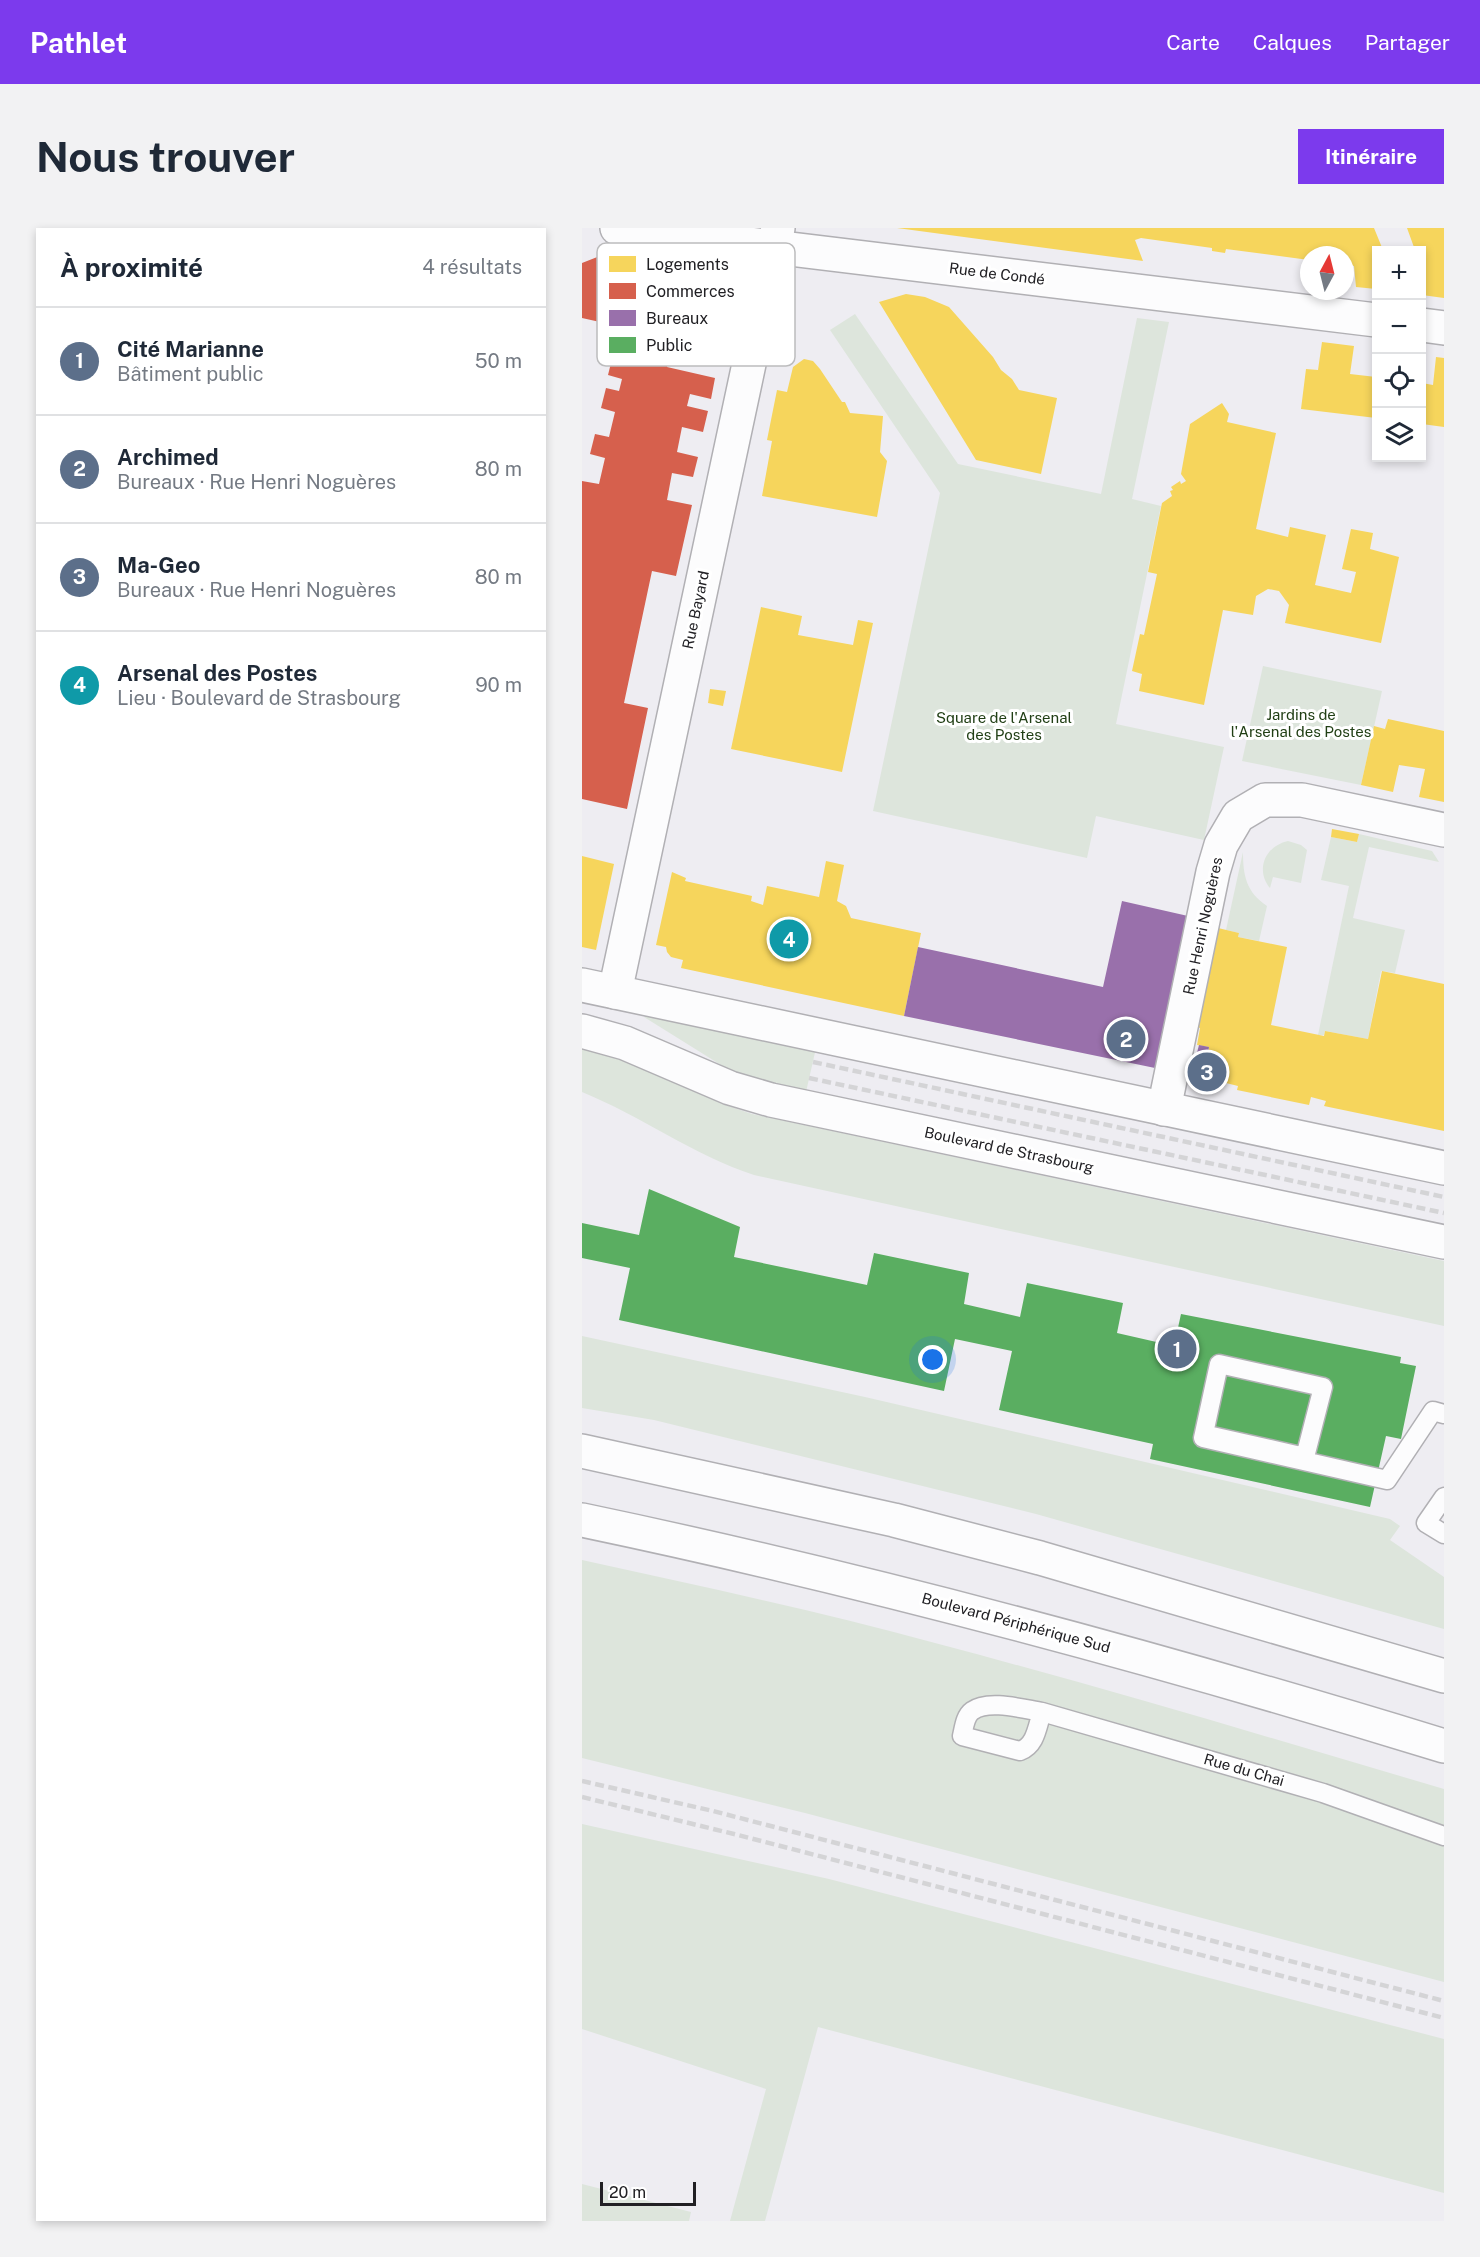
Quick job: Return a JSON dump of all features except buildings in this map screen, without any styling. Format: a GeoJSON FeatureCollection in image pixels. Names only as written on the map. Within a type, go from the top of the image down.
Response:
{"type":"FeatureCollection","features":[{"type":"Feature","properties":{"kind":"main road","name":"Rue de Condé"},"geometry":{"type":"LineString","coordinates":[[617,228],[776,238],[1372,319]]}},
{"type":"Feature","properties":{"kind":"main road"},"geometry":{"type":"LineString","coordinates":[[1426,326],[1444,328]]}},
{"type":"Feature","properties":{"kind":"main road","name":"Rue Bayard"},"geometry":{"type":"LineString","coordinates":[[615,992],[749,366]]}},
{"type":"Feature","properties":{"kind":"main road","name":"Rue Henri Noguères"},"geometry":{"type":"LineString","coordinates":[[1164,1109],[1213,872],[1221,845],[1238,816],[1265,800],[1302,800],[1444,830]]}},
{"type":"Feature","properties":{"kind":"main road"},"geometry":{"type":"LineString","coordinates":[[582,985],[1444,1168]]}},
{"type":"Feature","properties":{"kind":"main road"},"geometry":{"type":"LineString","coordinates":[[582,998],[619,1014],[640,1027],[706,1076]]}},
{"type":"Feature","properties":{"kind":"main road","name":"Boulevard de Strasbourg"},"geometry":{"type":"LineString","coordinates":[[582,1031],[632,1045],[738,1091],[771,1100],[1444,1242]]}},
{"type":"Feature","properties":{"kind":"main road"},"geometry":{"type":"LineString","coordinates":[[582,1451],[894,1520],[1040,1558],[1444,1676]]}},
{"type":"Feature","properties":{"kind":"main road","name":"Boulevard Périphérique Sud"},"geometry":{"type":"LineString","coordinates":[[582,1520],[778,1562],[925,1598],[1114,1649],[1444,1746]]}},
{"type":"Feature","properties":{"kind":"lane"},"geometry":{"type":"LineString","coordinates":[[1212,1436],[1305,1457],[1323,1387],[1219,1364],[1203,1438],[1387,1480],[1432,1412],[1444,1414]]}},
{"type":"Feature","properties":{"kind":"lane"},"geometry":{"type":"LineString","coordinates":[[1444,1497],[1426,1523],[1444,1534]]}},
{"type":"Feature","properties":{"kind":"lane","name":"Rue du Chai"},"geometry":{"type":"LineString","coordinates":[[1041,1712],[1323,1793],[1444,1836]]}},
{"type":"Feature","properties":{"kind":"green space","name":"Square de l'Arsenal des Postes"},"geometry":{"type":"Polygon","coordinates":[[[855,314],[958,464],[1101,494],[1137,318],[1169,322],[1132,499],[1161,506],[1116,724],[1224,747],[1204,840],[1096,816],[1087,858],[873,811],[940,493],[830,330],[855,314]]]}},
{"type":"Feature","properties":{"kind":"green space","name":"Jardins de l'Arsenal des Postes"},"geometry":{"type":"Polygon","coordinates":[[[1263,666],[1382,691],[1361,785],[1242,761],[1263,666]]]}},
{"type":"Feature","properties":{"kind":"green space"},"geometry":{"type":"Polygon","coordinates":[[[1359,834],[1432,851],[1439,862],[1369,847],[1353,918],[1405,930],[1395,973],[1381,971],[1368,1039],[1325,1031],[1324,1035],[1318,1035],[1349,886],[1321,880],[1331,837],[1357,842],[1359,834]]]}},
{"type":"Feature","properties":{"kind":"green space"},"geometry":{"type":"Polygon","coordinates":[[[1288,841],[1301,845],[1307,850],[1301,883],[1273,877],[1270,888],[1263,874],[1265,860],[1273,848],[1288,841]]]}},
{"type":"Feature","properties":{"kind":"green space"},"geometry":{"type":"Polygon","coordinates":[[[1243,852],[1244,868],[1250,889],[1267,906],[1259,941],[1238,937],[1239,933],[1226,930],[1243,852]]]}},
{"type":"Feature","properties":{"kind":"green space"},"geometry":{"type":"Polygon","coordinates":[[[648,1012],[816,1048],[806,1092],[757,1082],[729,1070],[644,1017],[648,1012]]]}},
{"type":"Feature","properties":{"kind":"green space"},"geometry":{"type":"Polygon","coordinates":[[[582,1041],[671,1075],[720,1103],[752,1114],[1444,1261],[1444,1326],[754,1175],[710,1157],[582,1092],[582,1041]]]}},
{"type":"Feature","properties":{"kind":"green space"},"geometry":{"type":"Polygon","coordinates":[[[582,1336],[865,1397],[1390,1519],[1400,1526],[1390,1540],[1444,1577],[1444,1629],[1036,1514],[654,1420],[582,1408],[582,1336]]]}},
{"type":"Feature","properties":{"kind":"green space"},"geometry":{"type":"Polygon","coordinates":[[[582,1560],[891,1631],[1126,1696],[1444,1789],[1444,1982],[805,1813],[582,1758],[582,1560]]]}},
{"type":"Feature","properties":{"kind":"green space"},"geometry":{"type":"Polygon","coordinates":[[[582,1824],[829,1879],[1444,2039],[1444,2193],[818,2027],[765,2221],[730,2221],[766,2089],[582,2029],[582,1824]]]}},
{"type":"Feature","properties":{"kind":"green space"},"geometry":{"type":"Polygon","coordinates":[[[582,2184],[691,2212],[689,2221],[582,2221],[582,2184]]]}},
{"type":"Feature","properties":{"kind":"railway"},"geometry":{"type":"LineString","coordinates":[[813,1062],[1444,1197]]}},
{"type":"Feature","properties":{"kind":"railway"},"geometry":{"type":"LineString","coordinates":[[809,1078],[1444,1213]]}},
{"type":"Feature","properties":{"kind":"railway"},"geometry":{"type":"LineString","coordinates":[[582,1781],[713,1811],[1444,2001]]}},
{"type":"Feature","properties":{"kind":"railway"},"geometry":{"type":"LineString","coordinates":[[582,1797],[738,1835],[1444,2018]]}},
{"type":"Feature","properties":{"kind":"place","name":"Arsenal des Postes"},"geometry":{"type":"Point","coordinates":[789,939]}},
{"type":"Feature","properties":{"kind":"place","name":"Archimed"},"geometry":{"type":"Point","coordinates":[1126,1039]}},
{"type":"Feature","properties":{"kind":"place","name":"Ma-Geo"},"geometry":{"type":"Point","coordinates":[1207,1072]}},
{"type":"Feature","properties":{"kind":"place","name":"Cité Marianne"},"geometry":{"type":"Point","coordinates":[1177,1349]}}]}
